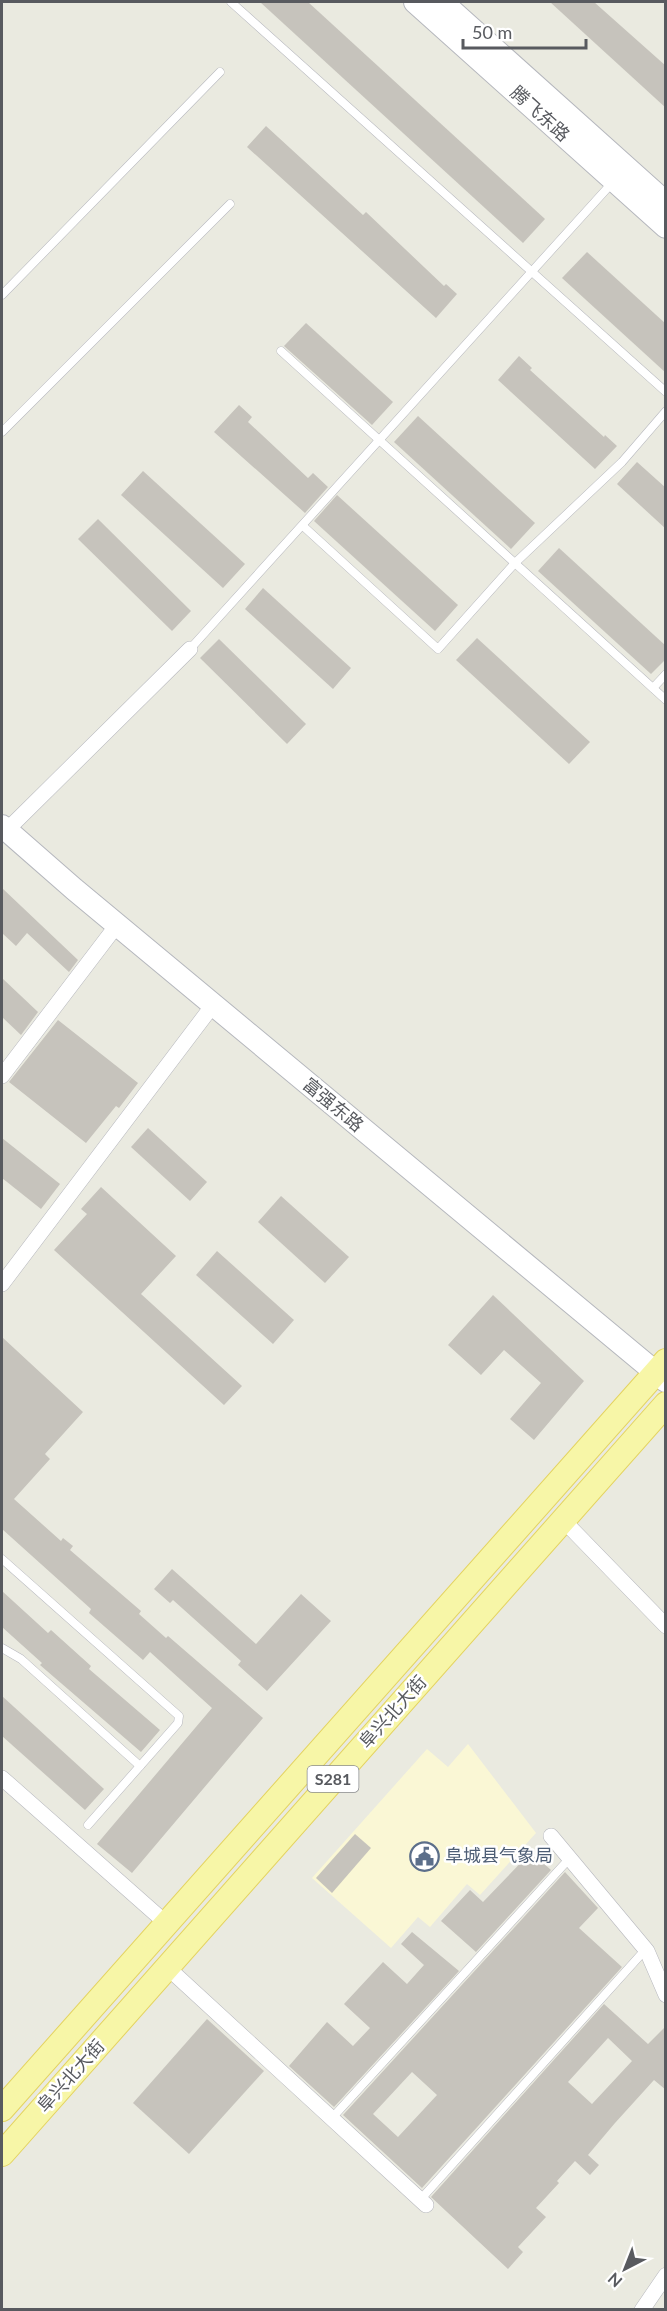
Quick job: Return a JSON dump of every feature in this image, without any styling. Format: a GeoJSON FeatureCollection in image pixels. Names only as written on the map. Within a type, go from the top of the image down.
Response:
{"type":"FeatureCollection","features":[{"type":"Feature","properties":{"kind":"main road","name":"阜兴北大街"},"geometry":{"type":"LineString","coordinates":[[2,2109],[166,1923],[662,1372]]}},
{"type":"Feature","properties":{"kind":"main road","name":"阜兴北大街"},"geometry":{"type":"LineString","coordinates":[[2,2154],[666,1404]]}},
{"type":"Feature","properties":{"kind":"street","name":"腾飞东路"},"geometry":{"type":"LineString","coordinates":[[415,2],[666,227]]}},
{"type":"Feature","properties":{"kind":"street","name":"腾飞东路"},"geometry":{"type":"LineString","coordinates":[[442,2],[666,203]]}},
{"type":"Feature","properties":{"kind":"street"},"geometry":{"type":"LineString","coordinates":[[4,828],[190,649]]}},
{"type":"Feature","properties":{"kind":"street","name":"富强东路"},"geometry":{"type":"LineString","coordinates":[[4,828],[117,926],[662,1372]]}},
{"type":"Feature","properties":{"kind":"street"},"geometry":{"type":"LineString","coordinates":[[2,1076],[117,926]]}},
{"type":"Feature","properties":{"kind":"street"},"geometry":{"type":"LineString","coordinates":[[2,1284],[213,1005]]}},
{"type":"Feature","properties":{"kind":"street"},"geometry":{"type":"LineString","coordinates":[[563,1520],[666,1626]]}},
{"type":"Feature","properties":{"kind":"street"},"geometry":{"type":"LineString","coordinates":[[2,1778],[166,1923]]}},
{"type":"Feature","properties":{"kind":"street"},"geometry":{"type":"LineString","coordinates":[[551,1836],[645,1950],[658,1973],[666,1995]]}},
{"type":"Feature","properties":{"kind":"street"},"geometry":{"type":"LineString","coordinates":[[167,1967],[423,2202]]}},
{"type":"Feature","properties":{"kind":"street"},"geometry":{"type":"LineString","coordinates":[[642,2310],[666,2275]]}},
{"type":"Feature","properties":{"kind":"lane"},"geometry":{"type":"LineString","coordinates":[[231,2],[666,392]]}},
{"type":"Feature","properties":{"kind":"lane"},"geometry":{"type":"LineString","coordinates":[[2,295],[220,72]]}},
{"type":"Feature","properties":{"kind":"lane"},"geometry":{"type":"LineString","coordinates":[[190,649],[381,441],[614,181]]}},
{"type":"Feature","properties":{"kind":"lane"},"geometry":{"type":"LineString","coordinates":[[2,432],[230,204]]}},
{"type":"Feature","properties":{"kind":"lane"},"geometry":{"type":"LineString","coordinates":[[281,351],[666,700]]}},
{"type":"Feature","properties":{"kind":"lane"},"geometry":{"type":"LineString","coordinates":[[303,526],[438,649],[515,563],[622,462],[666,411]]}},
{"type":"Feature","properties":{"kind":"lane"},"geometry":{"type":"LineString","coordinates":[[653,688],[666,675]]}},
{"type":"Feature","properties":{"kind":"lane"},"geometry":{"type":"LineString","coordinates":[[2,1559],[179,1716],[178,1723],[88,1825]]}},
{"type":"Feature","properties":{"kind":"lane"},"geometry":{"type":"LineString","coordinates":[[2,1648],[21,1659],[140,1766]]}},
{"type":"Feature","properties":{"kind":"lane"},"geometry":{"type":"LineString","coordinates":[[332,2118],[569,1859]]}},
{"type":"Feature","properties":{"kind":"lane"},"geometry":{"type":"LineString","coordinates":[[423,2202],[645,1950]]}},
{"type":"Feature","properties":{"kind":"shaded area","name":"阜城县气象局"},"geometry":{"type":"Polygon","coordinates":[[[468,1744],[536,1833],[480,1895],[467,1884],[430,1927],[418,1917],[391,1948],[312,1878],[427,1749],[448,1767],[468,1744]]]}},
{"type":"Feature","properties":{"kind":"building"},"geometry":{"type":"Polygon","coordinates":[[[260,2],[308,2],[545,219],[523,243],[260,2]]]}},
{"type":"Feature","properties":{"kind":"building"},"geometry":{"type":"Polygon","coordinates":[[[550,2],[594,2],[666,66],[666,108],[550,2]]]}},
{"type":"Feature","properties":{"kind":"building"},"geometry":{"type":"Polygon","coordinates":[[[266,126],[363,215],[366,212],[444,286],[446,284],[457,294],[436,318],[247,147],[266,126]]]}},
{"type":"Feature","properties":{"kind":"building"},"geometry":{"type":"Polygon","coordinates":[[[587,252],[666,324],[666,373],[562,278],[587,252]]]}},
{"type":"Feature","properties":{"kind":"building"},"geometry":{"type":"Polygon","coordinates":[[[306,323],[393,402],[372,425],[284,346],[306,323]]]}},
{"type":"Feature","properties":{"kind":"building"},"geometry":{"type":"Polygon","coordinates":[[[519,356],[532,368],[530,370],[617,446],[595,469],[498,380],[519,356]]]}},
{"type":"Feature","properties":{"kind":"building"},"geometry":{"type":"Polygon","coordinates":[[[239,405],[252,417],[248,422],[308,478],[313,473],[328,487],[305,513],[214,432],[239,405]]]}},
{"type":"Feature","properties":{"kind":"building"},"geometry":{"type":"Polygon","coordinates":[[[418,416],[535,523],[511,549],[394,442],[418,416]]]}},
{"type":"Feature","properties":{"kind":"building"},"geometry":{"type":"Polygon","coordinates":[[[637,462],[666,488],[666,529],[617,484],[637,462]]]}},
{"type":"Feature","properties":{"kind":"building"},"geometry":{"type":"Polygon","coordinates":[[[143,471],[245,564],[223,588],[121,495],[143,471]]]}},
{"type":"Feature","properties":{"kind":"building"},"geometry":{"type":"Polygon","coordinates":[[[337,495],[458,605],[435,631],[314,521],[337,495]]]}},
{"type":"Feature","properties":{"kind":"building"},"geometry":{"type":"Polygon","coordinates":[[[98,519],[191,611],[172,631],[78,539],[98,519]]]}},
{"type":"Feature","properties":{"kind":"building"},"geometry":{"type":"Polygon","coordinates":[[[559,548],[666,646],[666,659],[651,674],[538,571],[559,548]]]}},
{"type":"Feature","properties":{"kind":"building"},"geometry":{"type":"Polygon","coordinates":[[[263,588],[351,668],[333,689],[245,609],[263,588]]]}},
{"type":"Feature","properties":{"kind":"building"},"geometry":{"type":"Polygon","coordinates":[[[477,638],[590,742],[569,764],[456,660],[477,638]]]}},
{"type":"Feature","properties":{"kind":"building"},"geometry":{"type":"Polygon","coordinates":[[[219,639],[306,724],[287,744],[200,658],[219,639]]]}},
{"type":"Feature","properties":{"kind":"building"},"geometry":{"type":"Polygon","coordinates":[[[2,888],[78,960],[69,972],[27,933],[16,946],[2,933],[2,888]]]}},
{"type":"Feature","properties":{"kind":"building"},"geometry":{"type":"Polygon","coordinates":[[[2,978],[38,1012],[21,1035],[2,1017],[2,978]]]}},
{"type":"Feature","properties":{"kind":"building"},"geometry":{"type":"Polygon","coordinates":[[[58,1020],[138,1083],[119,1108],[116,1106],[86,1143],[9,1082],[58,1020]]]}},
{"type":"Feature","properties":{"kind":"building"},"geometry":{"type":"Polygon","coordinates":[[[148,1128],[207,1182],[190,1201],[131,1147],[148,1128]]]}},
{"type":"Feature","properties":{"kind":"building"},"geometry":{"type":"Polygon","coordinates":[[[2,1138],[60,1184],[41,1209],[2,1178],[2,1138]]]}},
{"type":"Feature","properties":{"kind":"building"},"geometry":{"type":"Polygon","coordinates":[[[101,1187],[176,1256],[141,1294],[242,1386],[224,1405],[54,1250],[87,1214],[81,1209],[101,1187]]]}},
{"type":"Feature","properties":{"kind":"building"},"geometry":{"type":"Polygon","coordinates":[[[281,1196],[349,1257],[325,1283],[258,1222],[281,1196]]]}},
{"type":"Feature","properties":{"kind":"building"},"geometry":{"type":"Polygon","coordinates":[[[217,1251],[294,1320],[273,1344],[196,1275],[217,1251]]]}},
{"type":"Feature","properties":{"kind":"building"},"geometry":{"type":"Polygon","coordinates":[[[493,1295],[584,1381],[534,1440],[510,1419],[541,1383],[504,1350],[481,1375],[448,1345],[493,1295]]]}},
{"type":"Feature","properties":{"kind":"building"},"geometry":{"type":"Polygon","coordinates":[[[2,1337],[83,1412],[45,1454],[50,1459],[14,1499],[61,1541],[63,1538],[73,1546],[70,1550],[141,1611],[139,1614],[166,1638],[168,1636],[263,1718],[132,1873],[97,1844],[212,1708],[150,1652],[143,1660],[89,1613],[91,1609],[2,1529],[2,1337]]]}},
{"type":"Feature","properties":{"kind":"building"},"geometry":{"type":"Polygon","coordinates":[[[172,1569],[256,1644],[301,1594],[331,1621],[267,1691],[238,1665],[241,1661],[173,1600],[170,1603],[154,1589],[172,1569]]]}},
{"type":"Feature","properties":{"kind":"building"},"geometry":{"type":"Polygon","coordinates":[[[2,1591],[48,1633],[51,1630],[91,1666],[89,1669],[160,1730],[141,1752],[40,1665],[42,1663],[2,1627],[2,1591]]]}},
{"type":"Feature","properties":{"kind":"building"},"geometry":{"type":"Polygon","coordinates":[[[2,1696],[104,1789],[85,1810],[2,1736],[2,1696]]]}},
{"type":"Feature","properties":{"kind":"building"},"geometry":{"type":"Polygon","coordinates":[[[355,1834],[371,1848],[332,1893],[316,1878],[355,1834]]]}},
{"type":"Feature","properties":{"kind":"building"},"geometry":{"type":"Polygon","coordinates":[[[531,1852],[551,1870],[476,1952],[441,1921],[470,1890],[483,1902],[531,1852]]]}},
{"type":"Feature","properties":{"kind":"building"},"geometry":{"type":"Polygon","coordinates":[[[565,1872],[598,1908],[579,1928],[622,1967],[422,2188],[343,2115],[565,1872]],[[412,2072],[373,2114],[398,2137],[437,2095],[412,2072]]]}},
{"type":"Feature","properties":{"kind":"building"},"geometry":{"type":"Polygon","coordinates":[[[412,1932],[459,1971],[334,2107],[289,2066],[327,2022],[353,2046],[370,2028],[344,2004],[383,1962],[407,1984],[424,1965],[401,1944],[412,1932]]]}},
{"type":"Feature","properties":{"kind":"building"},"geometry":{"type":"Polygon","coordinates":[[[604,2004],[648,2044],[666,2026],[666,2090],[654,2080],[615,2123],[588,2155],[599,2165],[590,2175],[575,2161],[557,2181],[559,2183],[536,2208],[546,2217],[518,2247],[523,2252],[508,2269],[431,2197],[604,2004]],[[608,2038],[568,2082],[592,2104],[632,2061],[608,2038]]]}},
{"type":"Feature","properties":{"kind":"building"},"geometry":{"type":"Polygon","coordinates":[[[207,2019],[264,2071],[189,2154],[133,2103],[207,2019]]]}},
{"type":"Feature","properties":{"kind":"place","name":"阜城县气象局"},"geometry":{"type":"Point","coordinates":[424,1856]}}]}
